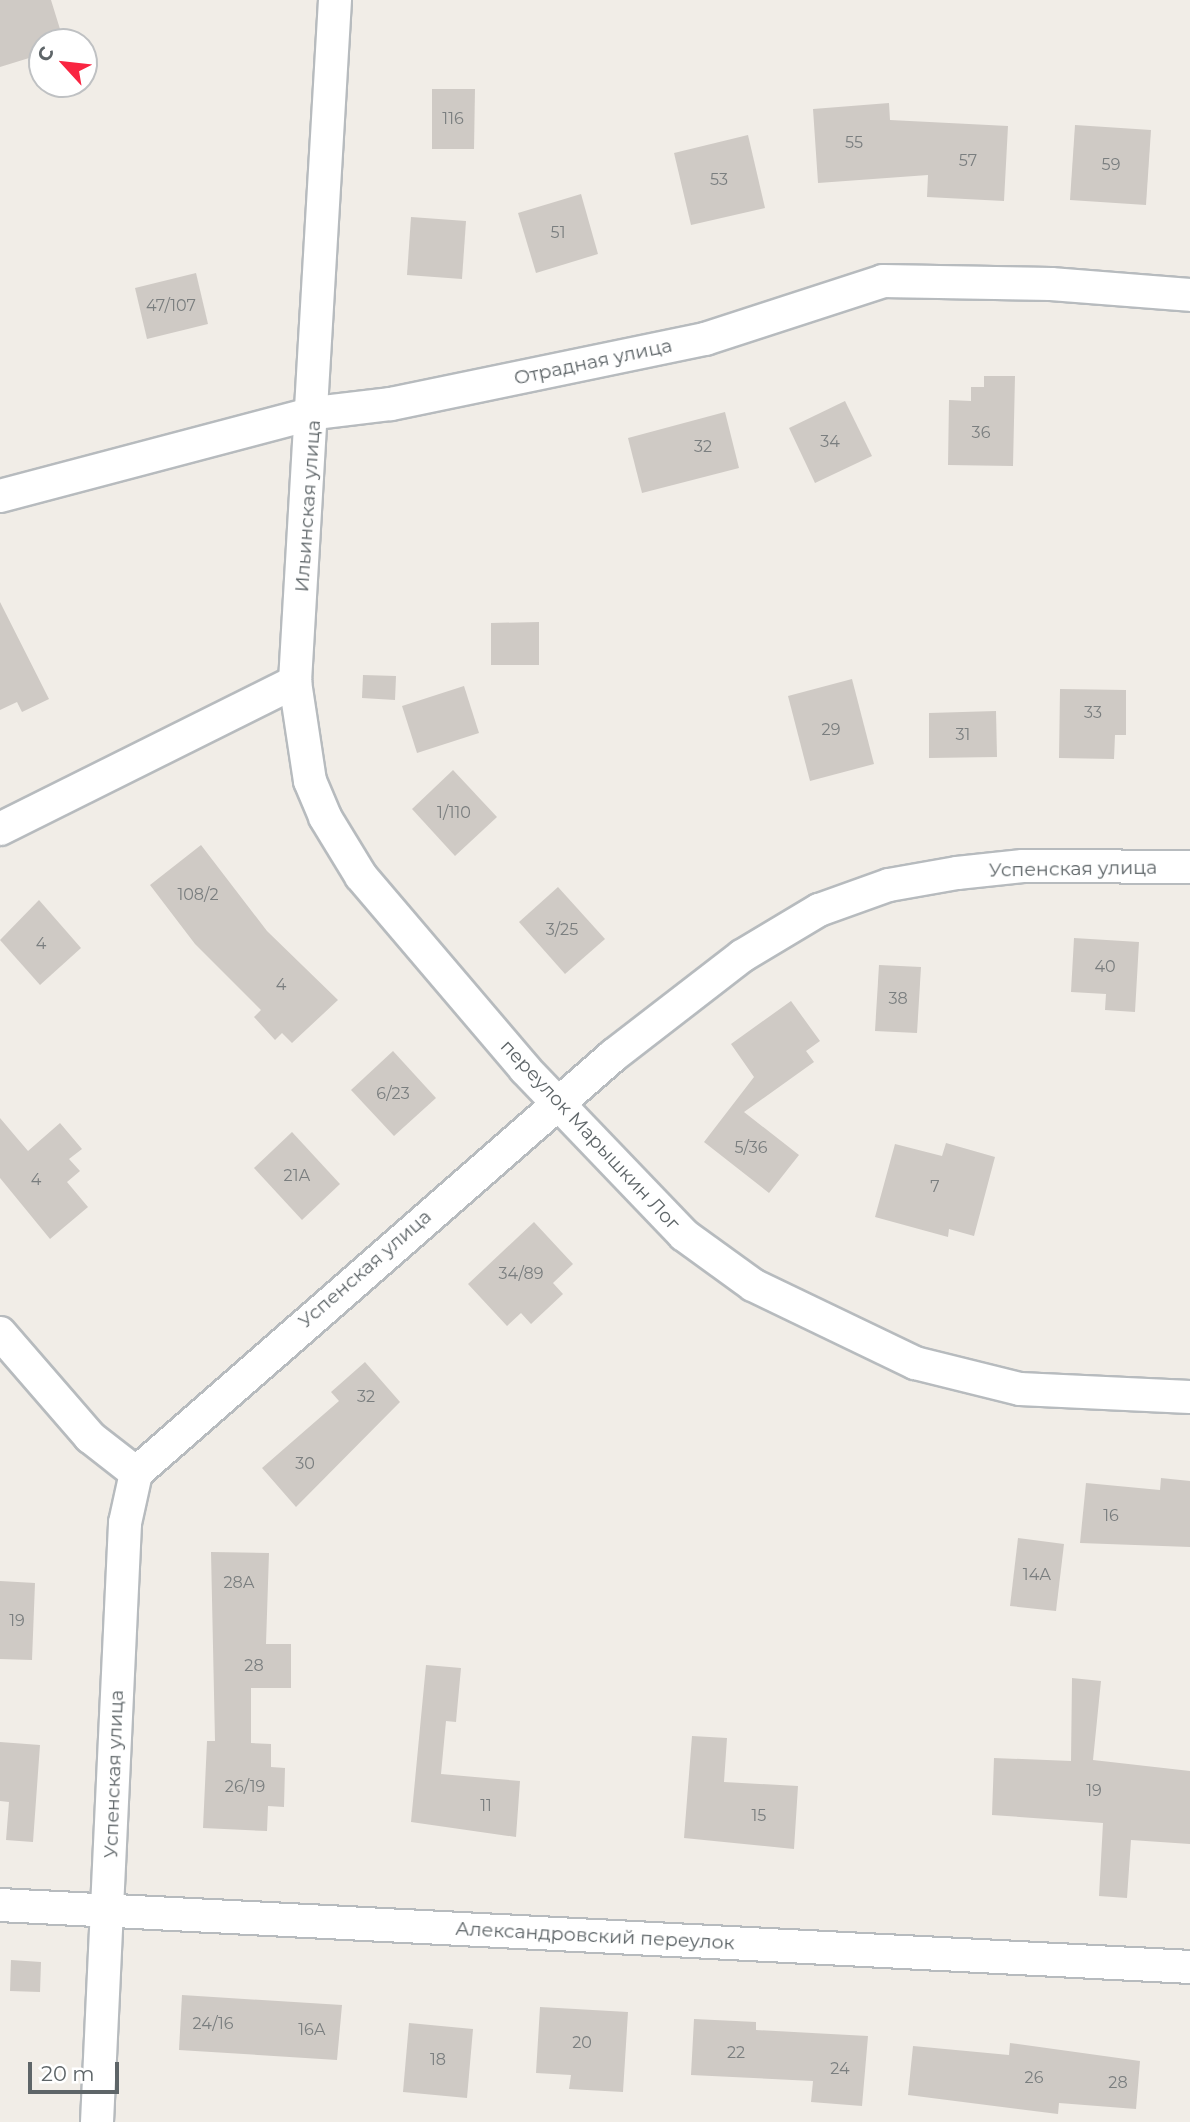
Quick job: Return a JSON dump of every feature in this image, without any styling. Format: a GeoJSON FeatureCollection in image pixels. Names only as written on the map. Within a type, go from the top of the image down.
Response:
{"type":"FeatureCollection","features":[{"type":"Feature","properties":{"kind":"street","name":"Ильинская улица"},"geometry":{"type":"LineString","coordinates":[[295,682],[315,413],[335,0]]}},
{"type":"Feature","properties":{"kind":"street","name":"Отрадная улица"},"geometry":{"type":"LineString","coordinates":[[0,496],[315,413],[391,404],[705,339],[883,281],[1051,284],[1190,295]]}},
{"type":"Feature","properties":{"kind":"street"},"geometry":{"type":"LineString","coordinates":[[0,828],[295,682]]}},
{"type":"Feature","properties":{"kind":"street","name":"переулок Марышкин Лог"},"geometry":{"type":"LineString","coordinates":[[295,682],[310,782],[361,876],[559,1104],[684,1235],[753,1285],[823,1323],[915,1363],[1020,1389],[1190,1396]]}},
{"type":"Feature","properties":{"kind":"street","name":"Успенская улица"},"geometry":{"type":"LineString","coordinates":[[97,2122],[109,1911],[125,1523],[136,1474],[559,1104],[742,956],[818,910],[889,885],[957,873],[1023,866],[1190,867]]}},
{"type":"Feature","properties":{"kind":"street"},"geometry":{"type":"LineString","coordinates":[[0,1333],[90,1437],[136,1474]]}},
{"type":"Feature","properties":{"kind":"street","name":"Александровский переулок"},"geometry":{"type":"LineString","coordinates":[[0,1905],[1190,1967]]}},
{"type":"Feature","properties":{"kind":"building"},"geometry":{"type":"Polygon","coordinates":[[[0,0],[51,0],[60,28],[28,28],[28,58],[0,67],[0,0]]]}},
{"type":"Feature","properties":{"kind":"building"},"geometry":{"type":"Polygon","coordinates":[[[432,89],[475,89],[474,149],[432,149],[432,89]]]}},
{"type":"Feature","properties":{"kind":"building"},"geometry":{"type":"Polygon","coordinates":[[[889,103],[890,120],[1008,126],[1004,201],[927,197],[928,175],[818,183],[813,109],[889,103]]]}},
{"type":"Feature","properties":{"kind":"building"},"geometry":{"type":"Polygon","coordinates":[[[1075,125],[1151,130],[1146,205],[1070,200],[1075,125]]]}},
{"type":"Feature","properties":{"kind":"building"},"geometry":{"type":"Polygon","coordinates":[[[748,135],[765,208],[691,225],[674,153],[748,135]]]}},
{"type":"Feature","properties":{"kind":"building"},"geometry":{"type":"Polygon","coordinates":[[[581,194],[598,254],[536,273],[518,213],[581,194]]]}},
{"type":"Feature","properties":{"kind":"building"},"geometry":{"type":"Polygon","coordinates":[[[411,217],[466,221],[462,279],[407,275],[411,217]]]}},
{"type":"Feature","properties":{"kind":"building"},"geometry":{"type":"Polygon","coordinates":[[[196,273],[208,324],[147,339],[135,288],[196,273]]]}},
{"type":"Feature","properties":{"kind":"building"},"geometry":{"type":"Polygon","coordinates":[[[984,376],[1015,376],[1013,466],[948,465],[949,400],[971,401],[971,387],[984,387],[984,376]]]}},
{"type":"Feature","properties":{"kind":"building"},"geometry":{"type":"Polygon","coordinates":[[[845,401],[872,456],[815,483],[789,428],[845,401]]]}},
{"type":"Feature","properties":{"kind":"building"},"geometry":{"type":"Polygon","coordinates":[[[725,412],[739,468],[642,493],[628,438],[725,412]]]}},
{"type":"Feature","properties":{"kind":"building"},"geometry":{"type":"Polygon","coordinates":[[[0,602],[49,699],[22,712],[17,702],[0,710],[0,602]]]}},
{"type":"Feature","properties":{"kind":"building"},"geometry":{"type":"Polygon","coordinates":[[[539,622],[539,665],[491,665],[491,623],[539,622]]]}},
{"type":"Feature","properties":{"kind":"building"},"geometry":{"type":"Polygon","coordinates":[[[363,675],[396,676],[395,700],[362,698],[363,675]]]}},
{"type":"Feature","properties":{"kind":"building"},"geometry":{"type":"Polygon","coordinates":[[[852,679],[874,764],[810,781],[788,696],[852,679]]]}},
{"type":"Feature","properties":{"kind":"building"},"geometry":{"type":"Polygon","coordinates":[[[464,686],[479,733],[417,753],[402,706],[464,686]]]}},
{"type":"Feature","properties":{"kind":"building"},"geometry":{"type":"Polygon","coordinates":[[[1060,689],[1126,690],[1126,735],[1115,735],[1114,759],[1059,758],[1060,689]]]}},
{"type":"Feature","properties":{"kind":"building"},"geometry":{"type":"Polygon","coordinates":[[[996,711],[997,757],[929,758],[929,713],[996,711]]]}},
{"type":"Feature","properties":{"kind":"building"},"geometry":{"type":"Polygon","coordinates":[[[453,770],[497,817],[455,856],[412,809],[453,770]]]}},
{"type":"Feature","properties":{"kind":"building"},"geometry":{"type":"Polygon","coordinates":[[[201,845],[267,931],[338,1000],[292,1043],[282,1033],[275,1040],[254,1017],[261,1010],[195,944],[150,885],[201,845]]]}},
{"type":"Feature","properties":{"kind":"building"},"geometry":{"type":"Polygon","coordinates":[[[558,887],[605,939],[565,974],[519,922],[558,887]]]}},
{"type":"Feature","properties":{"kind":"building"},"geometry":{"type":"Polygon","coordinates":[[[39,900],[81,948],[40,985],[0,940],[39,900]]]}},
{"type":"Feature","properties":{"kind":"building"},"geometry":{"type":"Polygon","coordinates":[[[1074,938],[1139,942],[1135,1012],[1105,1010],[1106,994],[1071,992],[1074,938]]]}},
{"type":"Feature","properties":{"kind":"building"},"geometry":{"type":"Polygon","coordinates":[[[879,965],[921,967],[917,1033],[875,1031],[879,965]]]}},
{"type":"Feature","properties":{"kind":"building"},"geometry":{"type":"Polygon","coordinates":[[[791,1001],[820,1041],[806,1051],[814,1062],[744,1112],[799,1155],[769,1193],[704,1142],[754,1077],[731,1044],[791,1001]]]}},
{"type":"Feature","properties":{"kind":"building"},"geometry":{"type":"Polygon","coordinates":[[[393,1051],[436,1098],[394,1136],[351,1090],[393,1051]]]}},
{"type":"Feature","properties":{"kind":"building"},"geometry":{"type":"Polygon","coordinates":[[[0,1118],[28,1151],[60,1123],[82,1149],[69,1159],[80,1171],[67,1182],[88,1207],[50,1239],[0,1178],[0,1118]]]}},
{"type":"Feature","properties":{"kind":"building"},"geometry":{"type":"Polygon","coordinates":[[[292,1132],[340,1184],[302,1220],[254,1168],[292,1132]]]}},
{"type":"Feature","properties":{"kind":"building"},"geometry":{"type":"Polygon","coordinates":[[[946,1143],[995,1157],[974,1236],[949,1229],[948,1237],[875,1217],[895,1144],[942,1156],[946,1143]]]}},
{"type":"Feature","properties":{"kind":"building"},"geometry":{"type":"Polygon","coordinates":[[[534,1222],[573,1264],[553,1283],[563,1294],[531,1324],[521,1313],[507,1326],[468,1284],[534,1222]]]}},
{"type":"Feature","properties":{"kind":"building"},"geometry":{"type":"Polygon","coordinates":[[[365,1362],[400,1402],[296,1507],[262,1468],[339,1401],[331,1392],[365,1362]]]}},
{"type":"Feature","properties":{"kind":"building"},"geometry":{"type":"Polygon","coordinates":[[[1161,1478],[1190,1481],[1190,1547],[1080,1543],[1086,1483],[1160,1490],[1161,1478]]]}},
{"type":"Feature","properties":{"kind":"building"},"geometry":{"type":"Polygon","coordinates":[[[1018,1538],[1064,1544],[1056,1611],[1010,1606],[1018,1538]]]}},
{"type":"Feature","properties":{"kind":"building"},"geometry":{"type":"Polygon","coordinates":[[[211,1552],[269,1553],[266,1644],[291,1644],[291,1688],[251,1688],[251,1743],[271,1744],[271,1767],[285,1768],[284,1807],[268,1806],[267,1831],[203,1828],[207,1741],[215,1741],[211,1552]]]}},
{"type":"Feature","properties":{"kind":"building"},"geometry":{"type":"Polygon","coordinates":[[[0,1581],[35,1583],[32,1660],[0,1659],[0,1581]]]}},
{"type":"Feature","properties":{"kind":"building"},"geometry":{"type":"Polygon","coordinates":[[[426,1665],[461,1668],[456,1722],[446,1721],[441,1774],[520,1781],[516,1837],[411,1822],[426,1665]]]}},
{"type":"Feature","properties":{"kind":"building"},"geometry":{"type":"Polygon","coordinates":[[[1072,1678],[1101,1681],[1093,1760],[1190,1771],[1190,1844],[1131,1840],[1127,1898],[1099,1896],[1103,1823],[992,1815],[994,1758],[1071,1761],[1072,1678]]]}},
{"type":"Feature","properties":{"kind":"building"},"geometry":{"type":"Polygon","coordinates":[[[692,1736],[727,1738],[724,1782],[798,1786],[794,1849],[684,1838],[692,1736]]]}},
{"type":"Feature","properties":{"kind":"building"},"geometry":{"type":"Polygon","coordinates":[[[0,1742],[40,1745],[33,1842],[6,1840],[9,1802],[0,1801],[0,1742]]]}},
{"type":"Feature","properties":{"kind":"building"},"geometry":{"type":"Polygon","coordinates":[[[11,1960],[41,1962],[40,1992],[10,1991],[11,1960]]]}},
{"type":"Feature","properties":{"kind":"building"},"geometry":{"type":"Polygon","coordinates":[[[182,1995],[342,2005],[337,2060],[179,2050],[182,1995]]]}},
{"type":"Feature","properties":{"kind":"building"},"geometry":{"type":"Polygon","coordinates":[[[540,2007],[628,2012],[623,2092],[569,2089],[571,2075],[536,2073],[540,2007]]]}},
{"type":"Feature","properties":{"kind":"building"},"geometry":{"type":"Polygon","coordinates":[[[694,2019],[756,2022],[756,2030],[868,2036],[862,2106],[811,2102],[813,2081],[691,2075],[694,2019]]]}},
{"type":"Feature","properties":{"kind":"building"},"geometry":{"type":"Polygon","coordinates":[[[409,2023],[473,2029],[467,2098],[403,2092],[409,2023]]]}},
{"type":"Feature","properties":{"kind":"building"},"geometry":{"type":"Polygon","coordinates":[[[1010,2043],[1140,2061],[1136,2109],[1059,2103],[1058,2114],[908,2095],[913,2046],[1009,2055],[1010,2043]]]}}]}
